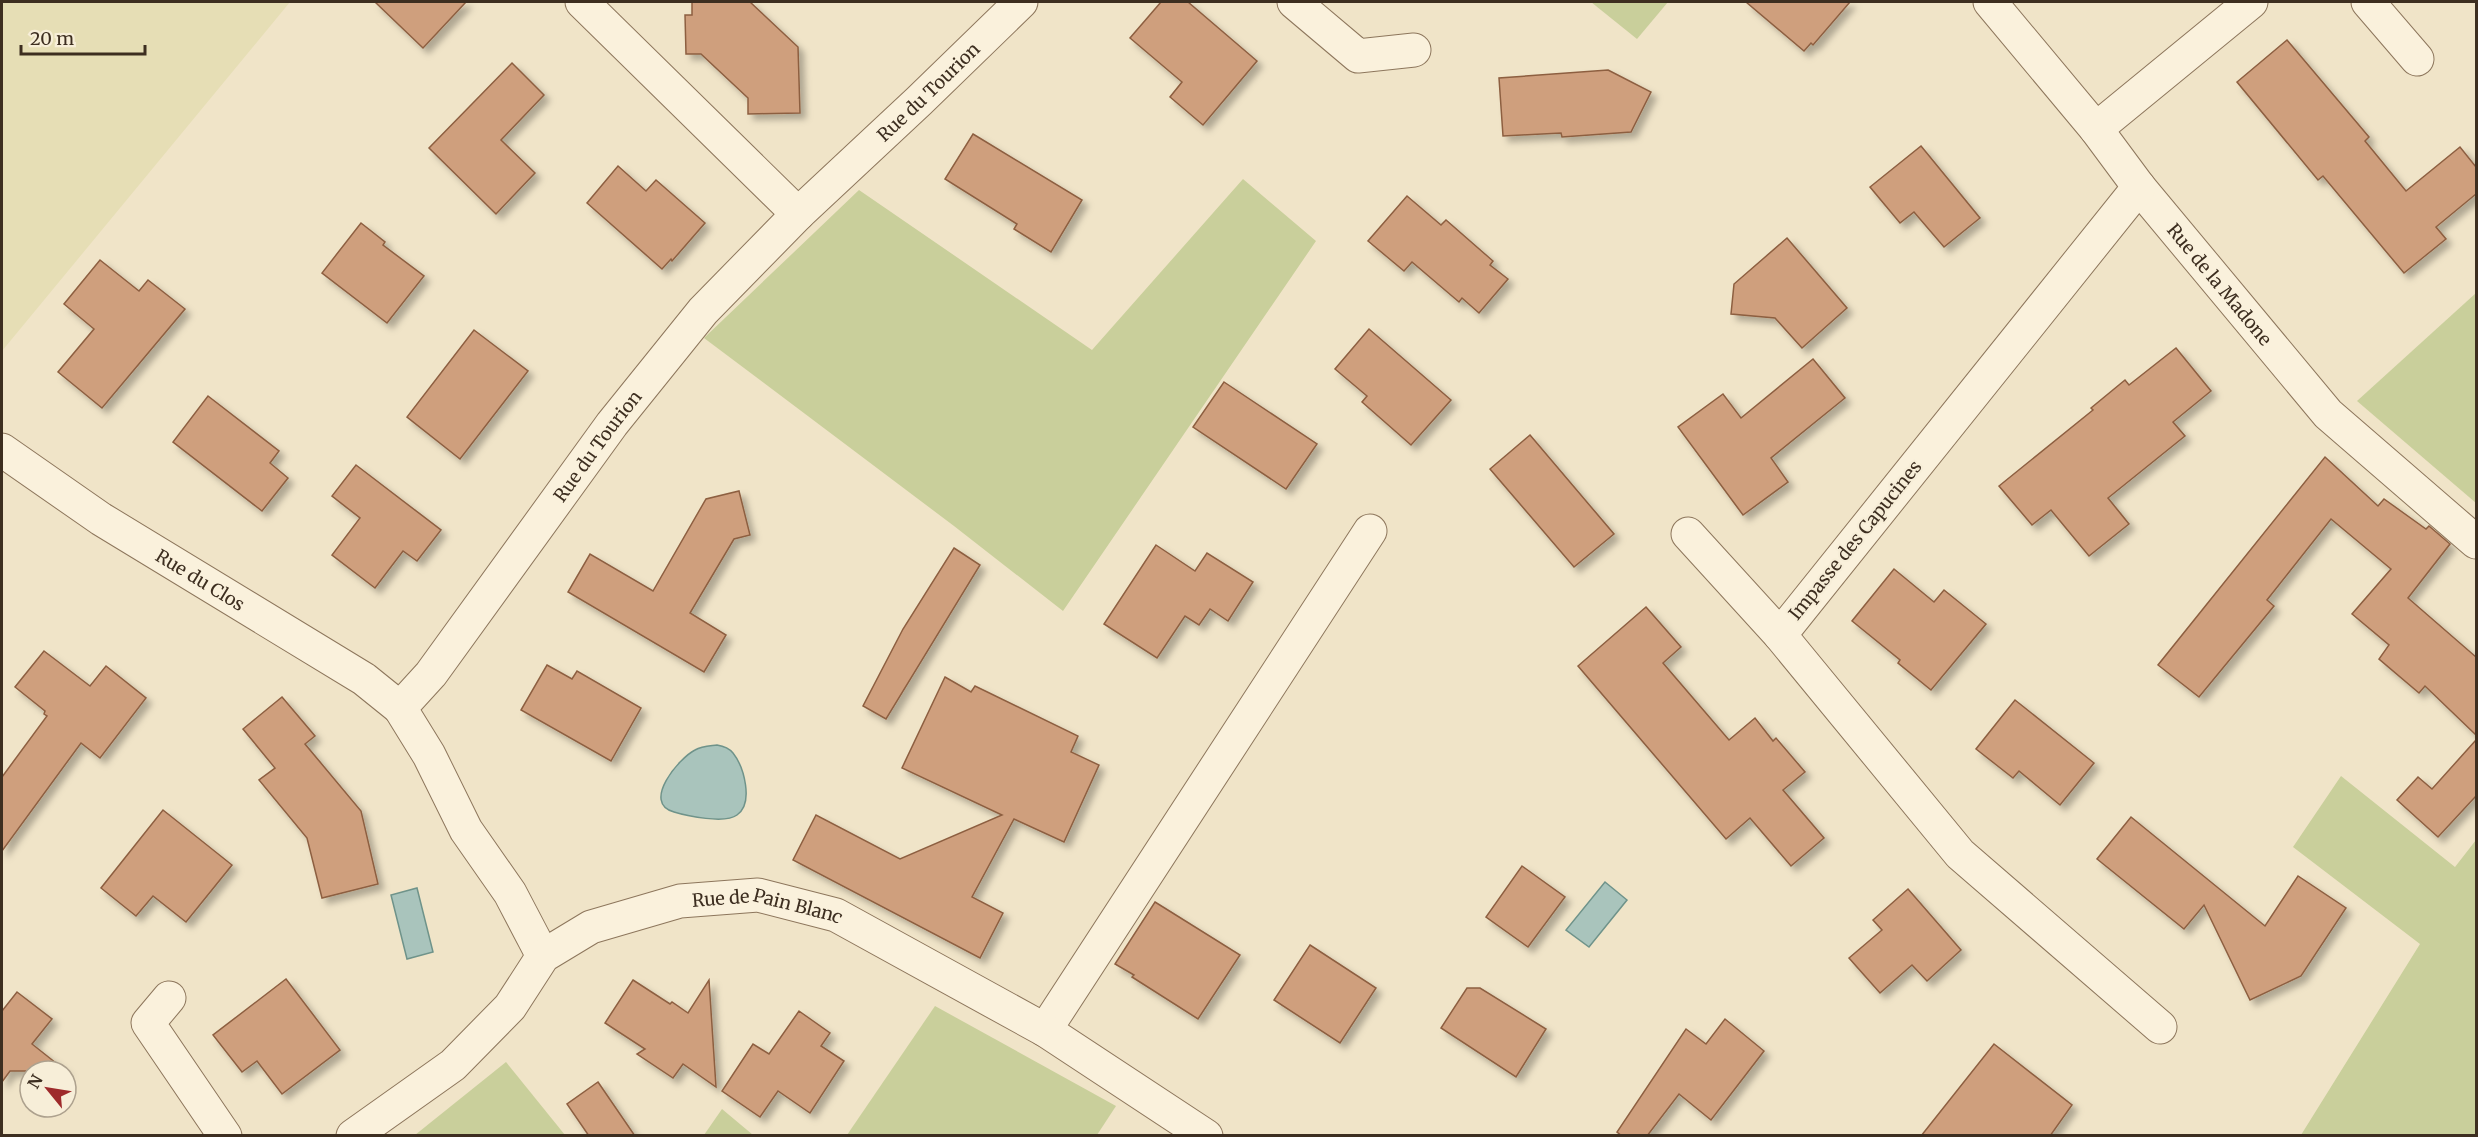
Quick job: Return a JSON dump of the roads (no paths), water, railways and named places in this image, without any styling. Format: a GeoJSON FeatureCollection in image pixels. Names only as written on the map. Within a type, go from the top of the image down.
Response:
{"type":"FeatureCollection","features":[{"type":"Feature","properties":{"kind":"street"},"geometry":{"type":"LineString","coordinates":[[582,2],[798,214]]}},
{"type":"Feature","properties":{"kind":"street","name":"Rue du Tourion"},"geometry":{"type":"LineString","coordinates":[[400,708],[430,674],[612,424],[703,311],[798,214],[920,101],[1021,2]]}},
{"type":"Feature","properties":{"kind":"street"},"geometry":{"type":"LineString","coordinates":[[1294,2],[1358,56],[1414,50]]}},
{"type":"Feature","properties":{"kind":"street","name":"Rue de la Madone"},"geometry":{"type":"LineString","coordinates":[[1990,2],[2096,129],[2139,187],[2328,414],[2476,543]]}},
{"type":"Feature","properties":{"kind":"street"},"geometry":{"type":"LineString","coordinates":[[2096,129],[2251,2]]}},
{"type":"Feature","properties":{"kind":"street"},"geometry":{"type":"LineString","coordinates":[[2368,2],[2417,59]]}},
{"type":"Feature","properties":{"kind":"street","name":"Impasse des Capucines"},"geometry":{"type":"LineString","coordinates":[[2139,187],[1780,635],[1960,854],[2160,1027]]}},
{"type":"Feature","properties":{"kind":"street","name":"Rue du Clos"},"geometry":{"type":"LineString","coordinates":[[2,450],[101,519],[364,679],[400,708]]}},
{"type":"Feature","properties":{"kind":"street"},"geometry":{"type":"LineString","coordinates":[[1045,1030],[1370,531]]}},
{"type":"Feature","properties":{"kind":"street"},"geometry":{"type":"LineString","coordinates":[[1688,534],[1780,635]]}},
{"type":"Feature","properties":{"kind":"street"},"geometry":{"type":"LineString","coordinates":[[400,708],[429,755],[466,831],[510,893],[543,956]]}},
{"type":"Feature","properties":{"kind":"street","name":"Rue de Pain Blanc"},"geometry":{"type":"LineString","coordinates":[[353,1136],[453,1065],[510,1007],[543,956],[591,927],[680,901],[758,895],[836,915],[1045,1030],[1206,1136]]}},
{"type":"Feature","properties":{"kind":"street"},"geometry":{"type":"LineString","coordinates":[[170,998],[147,1023],[225,1136]]}},
{"type":"Feature","properties":{"kind":"water"},"geometry":{"type":"Polygon","coordinates":[[[717,745],[731,751],[744,776],[745,802],[737,815],[724,819],[696,817],[680,814],[665,807],[661,800],[662,791],[666,781],[680,762],[695,750],[717,745]]]}},
{"type":"Feature","properties":{"kind":"water"},"geometry":{"type":"Polygon","coordinates":[[[1605,882],[1627,900],[1589,947],[1566,930],[1605,882]]]}},
{"type":"Feature","properties":{"kind":"water"},"geometry":{"type":"Polygon","coordinates":[[[417,888],[433,952],[407,959],[391,895],[417,888]]]}}]}
